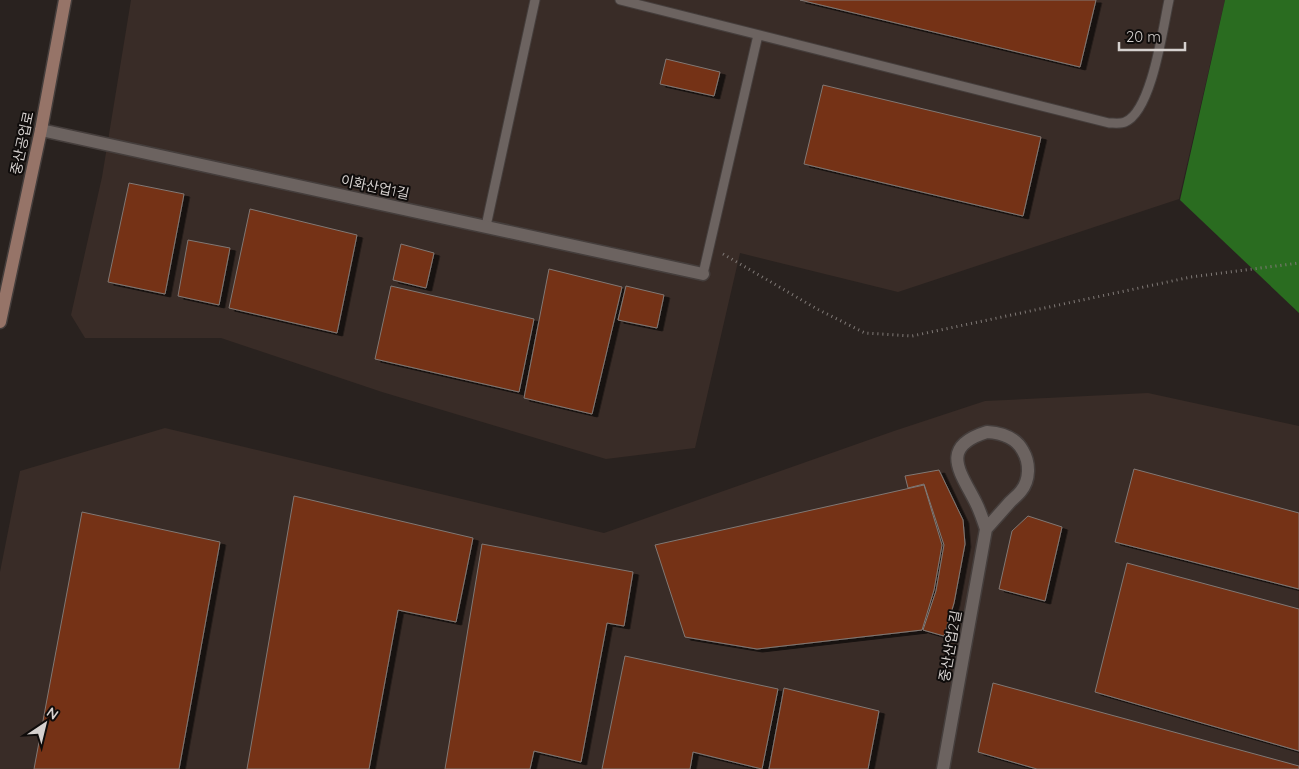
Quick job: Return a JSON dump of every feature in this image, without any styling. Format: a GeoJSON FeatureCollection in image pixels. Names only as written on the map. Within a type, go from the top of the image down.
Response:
{"type":"FeatureCollection","features":[{"type":"Feature","properties":{"kind":"street","name":"중산공업로"},"geometry":{"type":"LineString","coordinates":[[0,322],[65,0]]}},
{"type":"Feature","properties":{"kind":"street","name":"이화산업1길"},"geometry":{"type":"LineString","coordinates":[[40,130],[703,274]]}},
{"type":"Feature","properties":{"kind":"street"},"geometry":{"type":"LineString","coordinates":[[987,432],[1011,437],[1021,445],[1027,456],[1029,469],[1027,481],[1021,491],[986,529],[957,466],[958,454],[965,444],[975,436],[987,432]]}},
{"type":"Feature","properties":{"kind":"street","name":"중산산업2길"},"geometry":{"type":"LineString","coordinates":[[943,769],[986,529]]}},
{"type":"Feature","properties":{"kind":"lane"},"geometry":{"type":"LineString","coordinates":[[486,226],[535,0]]}},
{"type":"Feature","properties":{"kind":"lane"},"geometry":{"type":"LineString","coordinates":[[620,0],[1110,123],[1125,122],[1136,113],[1145,98],[1150,84],[1169,0]]}},
{"type":"Feature","properties":{"kind":"lane"},"geometry":{"type":"LineString","coordinates":[[703,274],[758,35]]}},
{"type":"Feature","properties":{"kind":"path"},"geometry":{"type":"LineString","coordinates":[[709,246],[763,279],[865,333],[912,336],[1191,277],[1299,263]]}},
{"type":"Feature","properties":{"kind":"shaded area"},"geometry":{"type":"Polygon","coordinates":[[[131,0],[1225,0],[1179,199],[898,292],[740,253],[695,448],[606,459],[382,392],[221,338],[85,338],[71,315],[102,177],[131,0]]]}},
{"type":"Feature","properties":{"kind":"shaded area"},"geometry":{"type":"Polygon","coordinates":[[[1148,393],[1299,426],[1299,769],[0,769],[0,572],[20,471],[165,428],[604,533],[985,401],[1148,393]]]}},
{"type":"Feature","properties":{"kind":"green space"},"geometry":{"type":"Polygon","coordinates":[[[1225,0],[1299,0],[1299,313],[1180,200],[1225,0]]]}},
{"type":"Feature","properties":{"kind":"building"},"geometry":{"type":"Polygon","coordinates":[[[800,0],[1096,0],[1080,67],[800,0]]]}},
{"type":"Feature","properties":{"kind":"building"},"geometry":{"type":"Polygon","coordinates":[[[666,59],[720,72],[714,96],[660,84],[666,59]]]}},
{"type":"Feature","properties":{"kind":"building"},"geometry":{"type":"Polygon","coordinates":[[[823,85],[1041,137],[1023,216],[804,164],[823,85]]]}},
{"type":"Feature","properties":{"kind":"building"},"geometry":{"type":"Polygon","coordinates":[[[129,183],[184,194],[165,294],[108,282],[129,183]]]}},
{"type":"Feature","properties":{"kind":"building"},"geometry":{"type":"Polygon","coordinates":[[[250,209],[357,235],[337,333],[229,308],[250,209]]]}},
{"type":"Feature","properties":{"kind":"building"},"geometry":{"type":"Polygon","coordinates":[[[188,240],[230,248],[219,305],[178,296],[188,240]]]}},
{"type":"Feature","properties":{"kind":"building"},"geometry":{"type":"Polygon","coordinates":[[[401,244],[434,253],[426,288],[393,280],[401,244]]]}},
{"type":"Feature","properties":{"kind":"building"},"geometry":{"type":"Polygon","coordinates":[[[549,269],[622,287],[592,414],[524,398],[549,269]]]}},
{"type":"Feature","properties":{"kind":"building"},"geometry":{"type":"Polygon","coordinates":[[[391,286],[534,319],[519,392],[375,359],[391,286]]]}},
{"type":"Feature","properties":{"kind":"building"},"geometry":{"type":"Polygon","coordinates":[[[626,286],[664,295],[657,328],[618,320],[626,286]]]}},
{"type":"Feature","properties":{"kind":"building"},"geometry":{"type":"Polygon","coordinates":[[[1134,469],[1299,513],[1299,589],[1115,542],[1134,469]]]}},
{"type":"Feature","properties":{"kind":"building"},"geometry":{"type":"Polygon","coordinates":[[[939,470],[963,520],[965,544],[954,603],[944,636],[923,630],[936,591],[944,545],[924,484],[908,488],[905,476],[939,470]]]}},
{"type":"Feature","properties":{"kind":"building"},"geometry":{"type":"Polygon","coordinates":[[[924,485],[942,545],[934,590],[922,630],[757,649],[685,637],[655,545],[924,485]]]}},
{"type":"Feature","properties":{"kind":"building"},"geometry":{"type":"Polygon","coordinates":[[[294,496],[473,538],[456,622],[398,610],[369,769],[247,769],[294,496]]]}},
{"type":"Feature","properties":{"kind":"building"},"geometry":{"type":"Polygon","coordinates":[[[82,512],[220,542],[179,769],[34,769],[82,512]]]}},
{"type":"Feature","properties":{"kind":"building"},"geometry":{"type":"Polygon","coordinates":[[[1028,516],[1062,527],[1045,601],[999,589],[1012,531],[1028,516]]]}},
{"type":"Feature","properties":{"kind":"building"},"geometry":{"type":"Polygon","coordinates":[[[482,544],[633,572],[624,626],[607,623],[581,762],[534,751],[530,769],[445,769],[482,544]]]}},
{"type":"Feature","properties":{"kind":"building"},"geometry":{"type":"Polygon","coordinates":[[[1127,563],[1299,609],[1299,751],[1095,692],[1127,563]]]}},
{"type":"Feature","properties":{"kind":"building"},"geometry":{"type":"Polygon","coordinates":[[[625,656],[778,689],[762,769],[693,752],[690,769],[602,769],[625,656]]]}},
{"type":"Feature","properties":{"kind":"building"},"geometry":{"type":"Polygon","coordinates":[[[993,683],[1299,766],[1299,769],[1037,769],[978,752],[993,683]]]}},
{"type":"Feature","properties":{"kind":"building"},"geometry":{"type":"Polygon","coordinates":[[[784,688],[879,711],[868,769],[769,769],[784,688]]]}}]}
